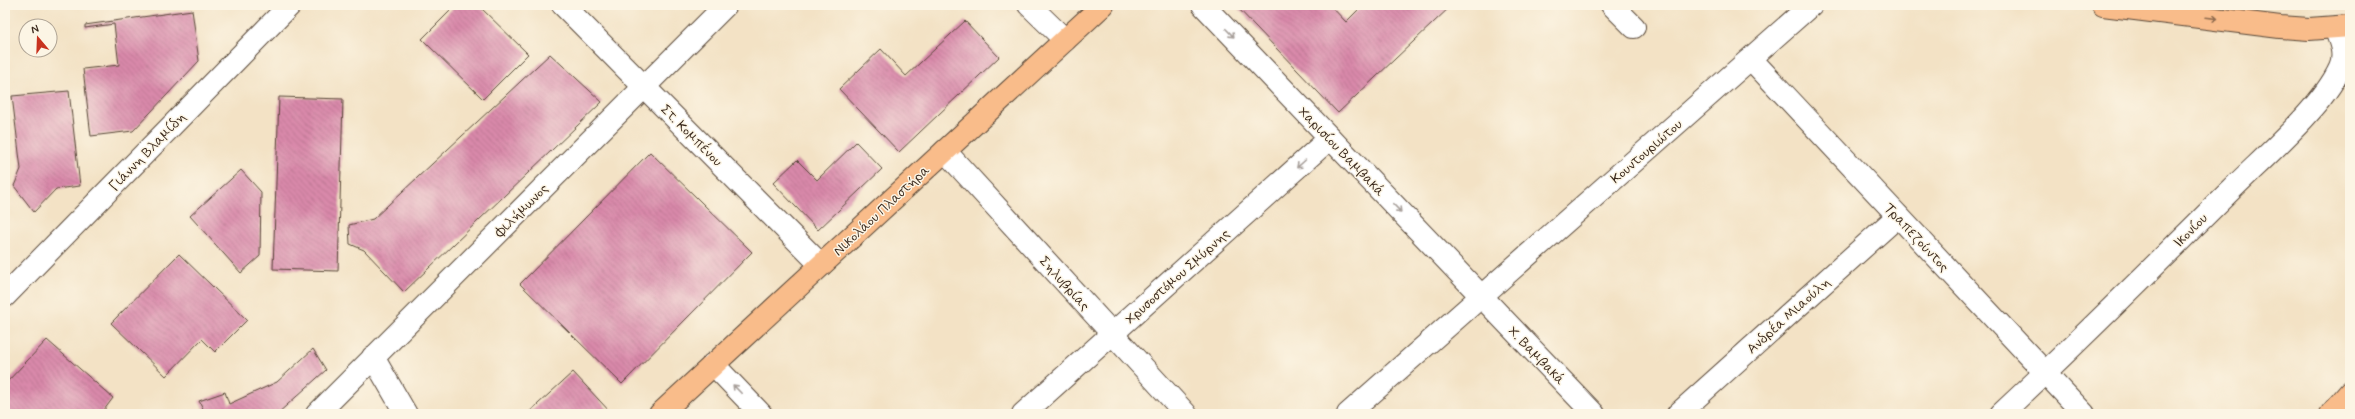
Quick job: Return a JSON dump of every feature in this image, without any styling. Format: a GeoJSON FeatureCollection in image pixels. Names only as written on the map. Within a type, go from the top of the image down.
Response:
{"type":"FeatureCollection","features":[{"type":"Feature","properties":{"kind":"main road","name":"Νικολάου Πλαστήρα"},"geometry":{"type":"LineString","coordinates":[[660,414],[1103,5]]}},
{"type":"Feature","properties":{"kind":"main road"},"geometry":{"type":"LineString","coordinates":[[2103,5],[2280,27],[2343,27]]}},
{"type":"Feature","properties":{"kind":"main road"},"geometry":{"type":"LineString","coordinates":[[2331,414],[2350,392]]}},
{"type":"Feature","properties":{"kind":"street","name":"Γιάννη Βλαμίδη"},"geometry":{"type":"LineString","coordinates":[[5,296],[290,5]]}},
{"type":"Feature","properties":{"kind":"street","name":"Στ. Κομπένου"},"geometry":{"type":"LineString","coordinates":[[563,5],[821,265]]}},
{"type":"Feature","properties":{"kind":"street","name":"Φιλήμωνος"},"geometry":{"type":"LineString","coordinates":[[317,414],[726,5]]}},
{"type":"Feature","properties":{"kind":"street"},"geometry":{"type":"LineString","coordinates":[[1029,5],[1065,40]]}},
{"type":"Feature","properties":{"kind":"street","name":"Χαρισίου Βαμβακά"},"geometry":{"type":"LineString","coordinates":[[1203,5],[1481,296]]}},
{"type":"Feature","properties":{"kind":"street"},"geometry":{"type":"LineString","coordinates":[[1612,5],[1634,27]]}},
{"type":"Feature","properties":{"kind":"street","name":"Κουντουριώτου"},"geometry":{"type":"LineString","coordinates":[[1348,414],[1811,5]]}},
{"type":"Feature","properties":{"kind":"street","name":"Ικονίου"},"geometry":{"type":"LineString","coordinates":[[2001,414],[2046,373],[2278,143],[2322,96],[2340,68],[2342,60],[2341,43],[2343,27]]}},
{"type":"Feature","properties":{"kind":"street","name":"Τραπεζούντος"},"geometry":{"type":"LineString","coordinates":[[1751,59],[2084,414]]}},
{"type":"Feature","properties":{"kind":"street","name":"Χρυσοστόμου Σμύρνης"},"geometry":{"type":"LineString","coordinates":[[1023,414],[1330,138]]}},
{"type":"Feature","properties":{"kind":"street","name":"Σηλυβρίας"},"geometry":{"type":"LineString","coordinates":[[945,151],[1186,414]]}},
{"type":"Feature","properties":{"kind":"street","name":"Ανδρέα Μιαούλη"},"geometry":{"type":"LineString","coordinates":[[1678,414],[1898,216]]}},
{"type":"Feature","properties":{"kind":"street","name":"Χ. Βαμβακά"},"geometry":{"type":"LineString","coordinates":[[1481,296],[1594,414]]}},
{"type":"Feature","properties":{"kind":"street"},"geometry":{"type":"LineString","coordinates":[[373,357],[406,414]]}},
{"type":"Feature","properties":{"kind":"street"},"geometry":{"type":"LineString","coordinates":[[714,364],[761,414]]}},
{"type":"Feature","properties":{"kind":"building"},"geometry":{"type":"Polygon","coordinates":[[[456,5],[478,5],[528,54],[483,99],[422,39],[456,5]]]}},
{"type":"Feature","properties":{"kind":"building"},"geometry":{"type":"Polygon","coordinates":[[[1235,5],[1330,5],[1346,22],[1363,5],[1452,5],[1338,113],[1235,5]]]}},
{"type":"Feature","properties":{"kind":"building"},"geometry":{"type":"Polygon","coordinates":[[[192,10],[199,61],[133,131],[91,136],[83,69],[119,65],[114,24],[85,28],[85,25],[192,10]]]}},
{"type":"Feature","properties":{"kind":"building"},"geometry":{"type":"Polygon","coordinates":[[[965,21],[999,57],[899,152],[839,89],[881,49],[906,76],[965,21]]]}},
{"type":"Feature","properties":{"kind":"building"},"geometry":{"type":"Polygon","coordinates":[[[550,54],[602,102],[404,292],[364,250],[350,244],[349,225],[373,219],[550,54]]]}},
{"type":"Feature","properties":{"kind":"building"},"geometry":{"type":"Polygon","coordinates":[[[69,91],[80,186],[56,189],[34,212],[14,186],[21,169],[12,96],[69,91]]]}},
{"type":"Feature","properties":{"kind":"building"},"geometry":{"type":"Polygon","coordinates":[[[279,97],[343,99],[338,271],[273,269],[279,97]]]}},
{"type":"Feature","properties":{"kind":"building"},"geometry":{"type":"Polygon","coordinates":[[[856,142],[882,169],[818,230],[773,183],[797,160],[817,180],[856,142]]]}},
{"type":"Feature","properties":{"kind":"building"},"geometry":{"type":"Polygon","coordinates":[[[650,152],[752,252],[622,384],[520,284],[650,152]]]}},
{"type":"Feature","properties":{"kind":"building"},"geometry":{"type":"Polygon","coordinates":[[[241,170],[261,192],[260,256],[241,273],[190,216],[241,170]]]}},
{"type":"Feature","properties":{"kind":"building"},"geometry":{"type":"Polygon","coordinates":[[[179,254],[247,320],[215,352],[202,339],[166,376],[111,323],[179,254]]]}},
{"type":"Feature","properties":{"kind":"building"},"geometry":{"type":"Polygon","coordinates":[[[47,340],[113,398],[101,414],[11,414],[5,408],[5,384],[47,340]]]}},
{"type":"Feature","properties":{"kind":"building"},"geometry":{"type":"Polygon","coordinates":[[[313,349],[326,370],[277,414],[206,414],[199,401],[225,392],[229,404],[277,382],[313,349]]]}},
{"type":"Feature","properties":{"kind":"building"},"geometry":{"type":"Polygon","coordinates":[[[573,372],[612,414],[527,414],[573,372]]]}}]}
